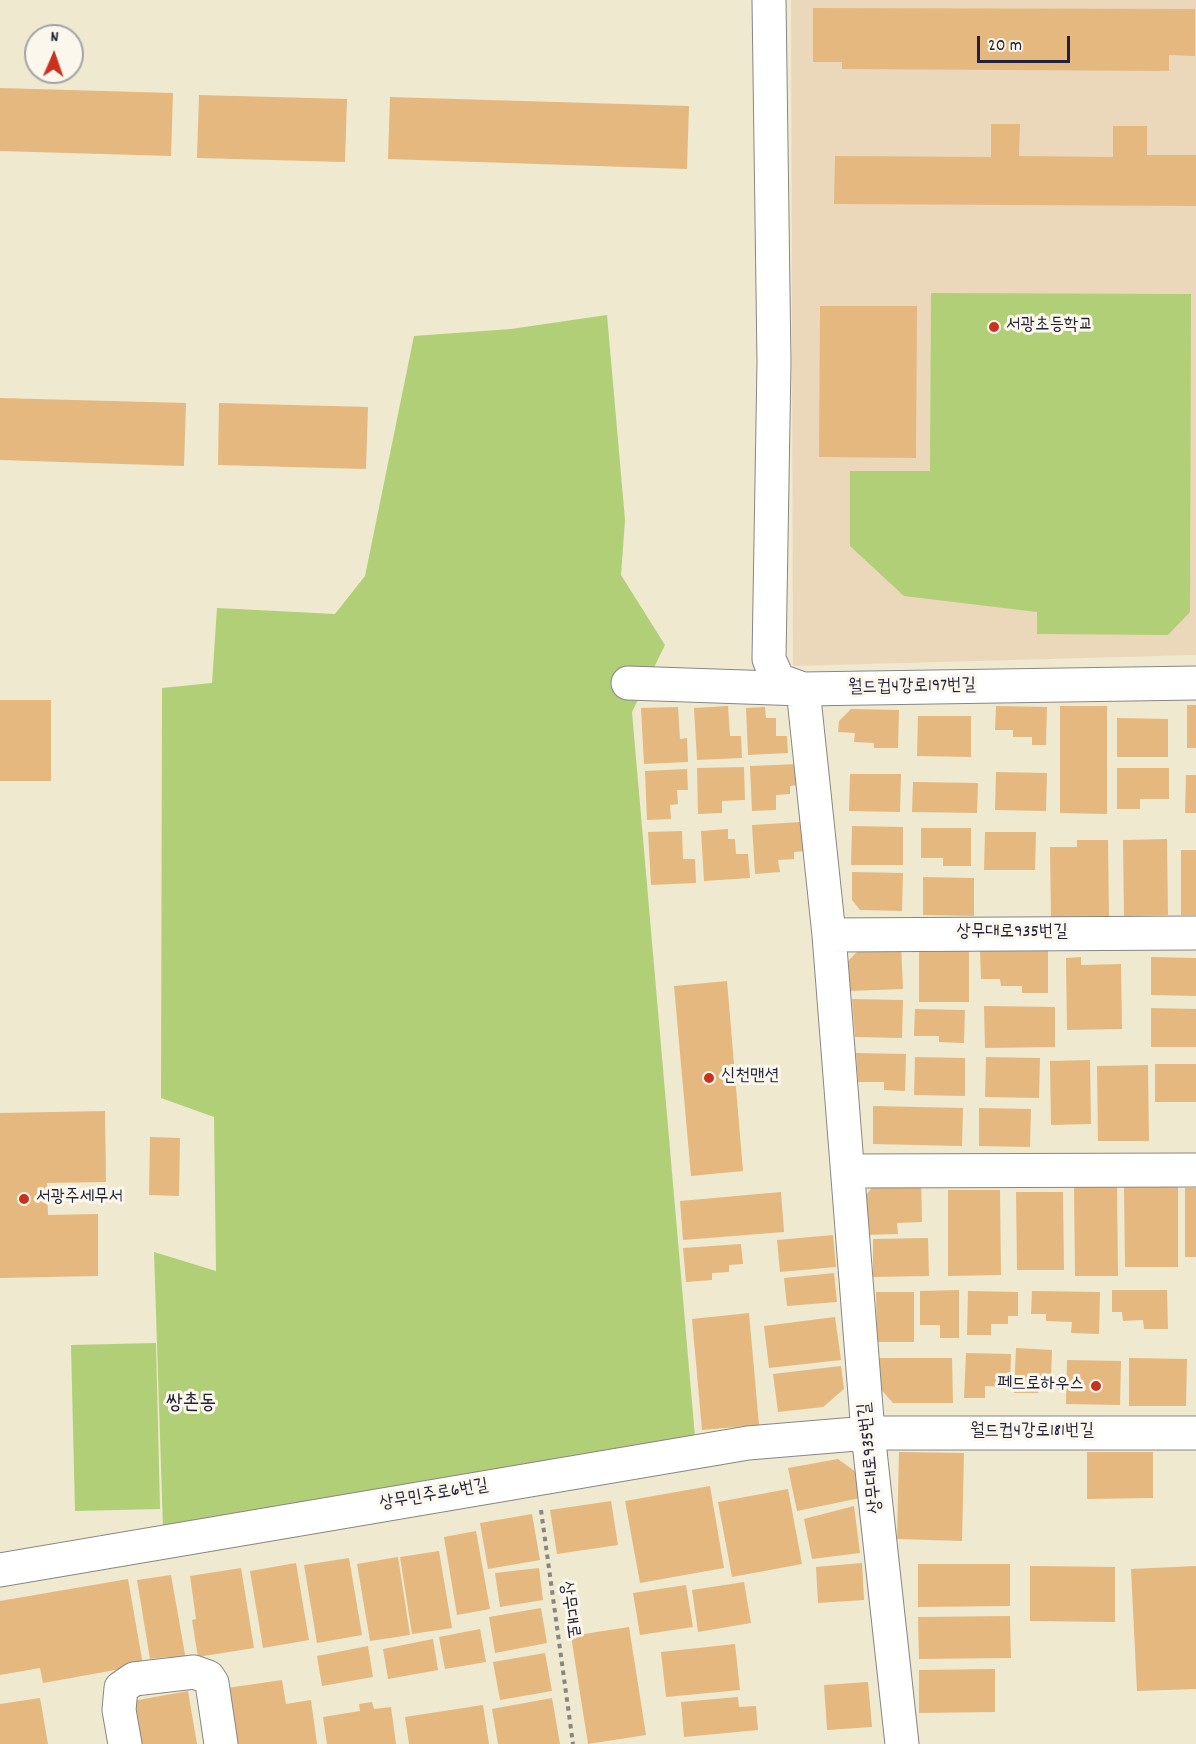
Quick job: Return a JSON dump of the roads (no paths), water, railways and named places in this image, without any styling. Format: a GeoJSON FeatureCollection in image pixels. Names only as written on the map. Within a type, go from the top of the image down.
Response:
{"type":"FeatureCollection","features":[{"type":"Feature","properties":{"kind":"street"},"geometry":{"type":"LineString","coordinates":[[769,0],[774,362],[769,659],[778,680],[804,689]]}},
{"type":"Feature","properties":{"kind":"street","name":"월드컵4강로197번길"},"geometry":{"type":"LineString","coordinates":[[628,683],[804,689],[1196,683]]}},
{"type":"Feature","properties":{"kind":"street","name":"상무대로935번길"},"geometry":{"type":"LineString","coordinates":[[804,689],[829,935],[868,1432],[902,1744]]}},
{"type":"Feature","properties":{"kind":"street","name":"상무대로935번길"},"geometry":{"type":"LineString","coordinates":[[829,935],[1196,933]]}},
{"type":"Feature","properties":{"kind":"street"},"geometry":{"type":"LineString","coordinates":[[848,1171],[1196,1170]]}},
{"type":"Feature","properties":{"kind":"street","name":"월드컵4강로181번길"},"geometry":{"type":"LineString","coordinates":[[868,1432],[1196,1433]]}},
{"type":"Feature","properties":{"kind":"street","name":"상무민주로6번길"},"geometry":{"type":"LineString","coordinates":[[0,1570],[748,1443],[868,1432]]}},
{"type":"Feature","properties":{"kind":"street"},"geometry":{"type":"LineString","coordinates":[[125,1744],[118,1710],[121,1688],[134,1679],[194,1672],[208,1677],[212,1683],[221,1744]]}},
{"type":"Feature","properties":{"kind":"place","name":"서광초등학교"},"geometry":{"type":"Point","coordinates":[994,327]}},
{"type":"Feature","properties":{"kind":"place","name":"신천맨션"},"geometry":{"type":"Point","coordinates":[709,1078]}},
{"type":"Feature","properties":{"kind":"place","name":"서광주세무서"},"geometry":{"type":"Point","coordinates":[24,1199]}},
{"type":"Feature","properties":{"kind":"place","name":"페드로하우스"},"geometry":{"type":"Point","coordinates":[1096,1386]}},
{"type":"Feature","properties":{"kind":"district","name":"쌍촌동"},"geometry":{"type":"Point","coordinates":[191,1405]}}]}
